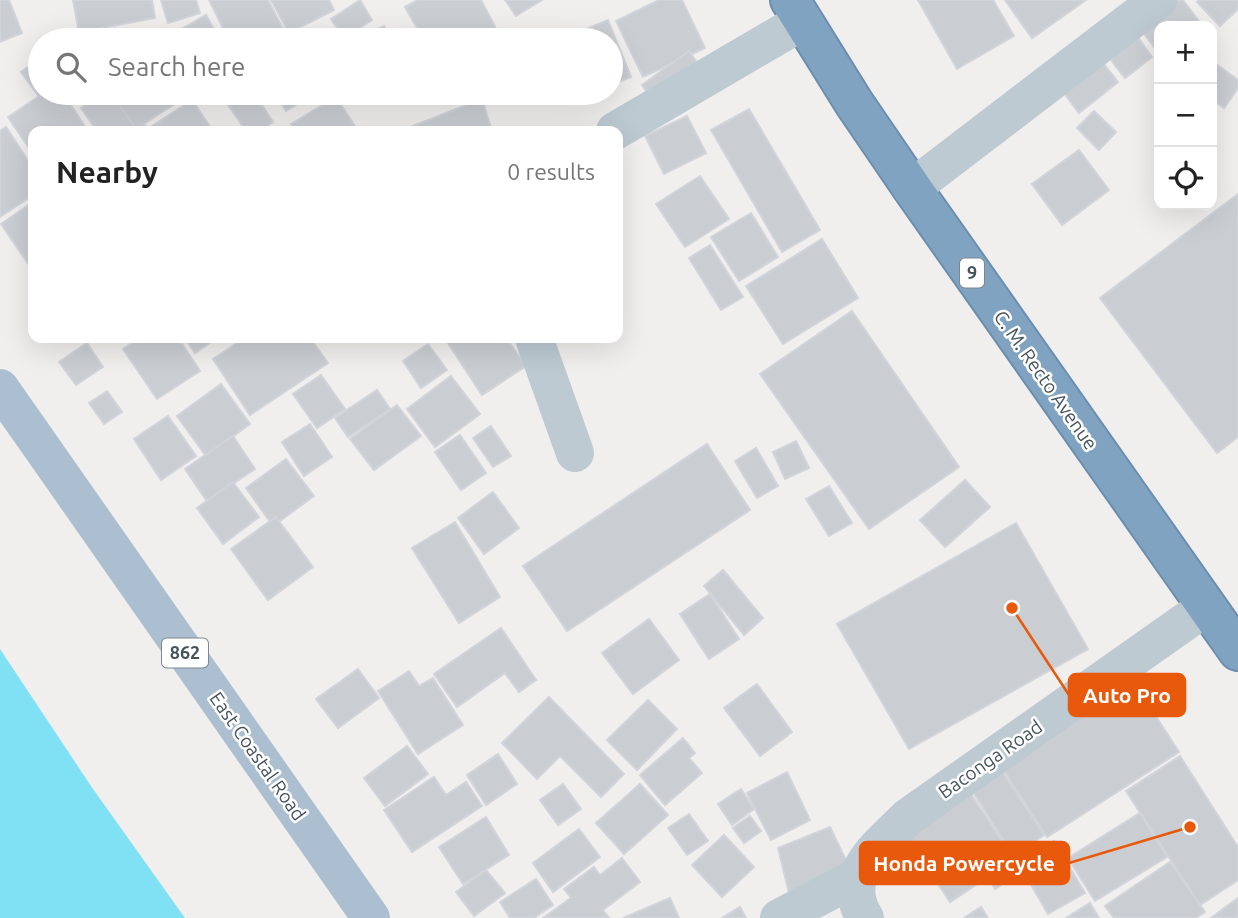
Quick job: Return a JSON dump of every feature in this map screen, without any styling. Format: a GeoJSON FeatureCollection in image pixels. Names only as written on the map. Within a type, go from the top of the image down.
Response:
{"type":"FeatureCollection","features":[{"type":"Feature","properties":{"kind":"highway","name":"C. M. Recto Avenue"},"geometry":{"type":"LineString","coordinates":[[796,11],[912,188],[1238,651]]}},
{"type":"Feature","properties":{"kind":"main road","name":"East Coastal Road"},"geometry":{"type":"LineString","coordinates":[[0,388],[371,918]]}},
{"type":"Feature","properties":{"kind":"street"},"geometry":{"type":"LineString","coordinates":[[912,188],[1158,0]]}},
{"type":"Feature","properties":{"kind":"street"},"geometry":{"type":"LineString","coordinates":[[623,126],[796,11]]}},
{"type":"Feature","properties":{"kind":"street"},"geometry":{"type":"LineString","coordinates":[[536,343],[575,453]]}},
{"type":"Feature","properties":{"kind":"street","name":"Baconga Road"},"geometry":{"type":"LineString","coordinates":[[857,877],[871,854],[908,817],[1206,607]]}},
{"type":"Feature","properties":{"kind":"street"},"geometry":{"type":"LineString","coordinates":[[779,918],[857,877]]}},
{"type":"Feature","properties":{"kind":"street"},"geometry":{"type":"LineString","coordinates":[[857,877],[855,896],[865,918]]}},
{"type":"Feature","properties":{"kind":"water"},"geometry":{"type":"Polygon","coordinates":[[[0,649],[93,789],[185,918],[0,918],[0,649]]]}},
{"type":"Feature","properties":{"kind":"building"},"geometry":{"type":"Polygon","coordinates":[[[0,0],[9,0],[22,33],[0,42],[0,0]]]}},
{"type":"Feature","properties":{"kind":"building"},"geometry":{"type":"Polygon","coordinates":[[[73,0],[152,0],[155,18],[101,28],[78,28],[73,0]]]}},
{"type":"Feature","properties":{"kind":"building"},"geometry":{"type":"Polygon","coordinates":[[[161,0],[196,0],[200,13],[168,23],[161,0]]]}},
{"type":"Feature","properties":{"kind":"building"},"geometry":{"type":"Polygon","coordinates":[[[209,0],[268,0],[283,28],[223,28],[209,0]]]}},
{"type":"Feature","properties":{"kind":"building"},"geometry":{"type":"Polygon","coordinates":[[[271,0],[329,0],[334,10],[299,28],[286,28],[271,0]]]}},
{"type":"Feature","properties":{"kind":"building"},"geometry":{"type":"Polygon","coordinates":[[[360,0],[372,20],[360,28],[337,28],[331,19],[360,0]]]}},
{"type":"Feature","properties":{"kind":"building"},"geometry":{"type":"Polygon","coordinates":[[[418,0],[481,0],[496,28],[417,28],[405,7],[418,0]]]}},
{"type":"Feature","properties":{"kind":"building"},"geometry":{"type":"Polygon","coordinates":[[[505,0],[542,0],[516,16],[505,0]]]}},
{"type":"Feature","properties":{"kind":"building"},"geometry":{"type":"Polygon","coordinates":[[[659,0],[682,0],[705,48],[643,77],[623,36],[623,28],[619,28],[616,21],[659,0]]]}},
{"type":"Feature","properties":{"kind":"building"},"geometry":{"type":"Polygon","coordinates":[[[918,0],[993,0],[1014,36],[957,69],[918,0]]]}},
{"type":"Feature","properties":{"kind":"building"},"geometry":{"type":"Polygon","coordinates":[[[1005,0],[1086,0],[1032,38],[1005,0]]]}},
{"type":"Feature","properties":{"kind":"building"},"geometry":{"type":"Polygon","coordinates":[[[1172,0],[1183,0],[1199,21],[1154,21],[1154,47],[1137,24],[1172,0]]]}},
{"type":"Feature","properties":{"kind":"building"},"geometry":{"type":"Polygon","coordinates":[[[1238,0],[1238,9],[1220,26],[1197,2],[1238,0]]]}},
{"type":"Feature","properties":{"kind":"building"},"geometry":{"type":"Polygon","coordinates":[[[206,15],[213,28],[184,28],[206,15]]]}},
{"type":"Feature","properties":{"kind":"building"},"geometry":{"type":"Polygon","coordinates":[[[608,20],[611,28],[589,28],[608,20]]]}},
{"type":"Feature","properties":{"kind":"building"},"geometry":{"type":"Polygon","coordinates":[[[1132,29],[1152,57],[1125,78],[1104,51],[1132,29]]]}},
{"type":"Feature","properties":{"kind":"building"},"geometry":{"type":"Polygon","coordinates":[[[689,51],[703,71],[657,106],[642,85],[689,51]]]}},
{"type":"Feature","properties":{"kind":"building"},"geometry":{"type":"Polygon","coordinates":[[[623,57],[631,77],[623,80],[623,57]]]}},
{"type":"Feature","properties":{"kind":"building"},"geometry":{"type":"Polygon","coordinates":[[[1100,59],[1118,82],[1079,113],[1061,89],[1100,59]]]}},
{"type":"Feature","properties":{"kind":"building"},"geometry":{"type":"Polygon","coordinates":[[[1217,65],[1238,80],[1238,88],[1224,108],[1217,103],[1217,65]]]}},
{"type":"Feature","properties":{"kind":"building"},"geometry":{"type":"Polygon","coordinates":[[[28,67],[28,82],[21,72],[28,67]]]}},
{"type":"Feature","properties":{"kind":"building"},"geometry":{"type":"Polygon","coordinates":[[[28,104],[71,105],[85,126],[28,126],[28,147],[8,117],[28,104]]]}},
{"type":"Feature","properties":{"kind":"building"},"geometry":{"type":"Polygon","coordinates":[[[85,105],[131,105],[146,126],[94,126],[81,108],[85,105]]]}},
{"type":"Feature","properties":{"kind":"building"},"geometry":{"type":"Polygon","coordinates":[[[119,105],[173,105],[141,126],[134,126],[119,105]]]}},
{"type":"Feature","properties":{"kind":"building"},"geometry":{"type":"Polygon","coordinates":[[[184,105],[195,105],[210,126],[152,126],[184,105]]]}},
{"type":"Feature","properties":{"kind":"building"},"geometry":{"type":"Polygon","coordinates":[[[228,105],[262,105],[273,122],[267,126],[243,126],[228,105]]]}},
{"type":"Feature","properties":{"kind":"building"},"geometry":{"type":"Polygon","coordinates":[[[282,105],[296,105],[286,111],[282,105]]]}},
{"type":"Feature","properties":{"kind":"building"},"geometry":{"type":"Polygon","coordinates":[[[323,105],[341,105],[355,126],[292,126],[291,124],[323,105]]]}},
{"type":"Feature","properties":{"kind":"building"},"geometry":{"type":"Polygon","coordinates":[[[467,105],[484,105],[490,126],[413,126],[467,105]]]}},
{"type":"Feature","properties":{"kind":"building"},"geometry":{"type":"Polygon","coordinates":[[[749,109],[820,230],[782,252],[711,130],[749,109]]]}},
{"type":"Feature","properties":{"kind":"building"},"geometry":{"type":"Polygon","coordinates":[[[1094,111],[1116,132],[1099,150],[1077,128],[1094,111]]]}},
{"type":"Feature","properties":{"kind":"building"},"geometry":{"type":"Polygon","coordinates":[[[687,116],[706,153],[664,174],[645,136],[687,116]]]}},
{"type":"Feature","properties":{"kind":"building"},"geometry":{"type":"Polygon","coordinates":[[[6,127],[28,160],[28,198],[0,217],[0,131],[6,127]]]}},
{"type":"Feature","properties":{"kind":"building"},"geometry":{"type":"Polygon","coordinates":[[[1079,150],[1109,190],[1062,225],[1032,184],[1079,150]]]}},
{"type":"Feature","properties":{"kind":"building"},"geometry":{"type":"Polygon","coordinates":[[[700,176],[729,219],[685,247],[656,204],[700,176]]]}},
{"type":"Feature","properties":{"kind":"building"},"geometry":{"type":"Polygon","coordinates":[[[1238,194],[1238,437],[1217,453],[1100,298],[1238,194]]]}},
{"type":"Feature","properties":{"kind":"building"},"geometry":{"type":"Polygon","coordinates":[[[28,205],[28,264],[1,224],[28,205]]]}},
{"type":"Feature","properties":{"kind":"building"},"geometry":{"type":"Polygon","coordinates":[[[751,213],[778,257],[739,281],[711,237],[751,213]]]}},
{"type":"Feature","properties":{"kind":"building"},"geometry":{"type":"Polygon","coordinates":[[[822,239],[858,298],[783,344],[746,286],[822,239]]]}},
{"type":"Feature","properties":{"kind":"building"},"geometry":{"type":"Polygon","coordinates":[[[710,245],[743,297],[721,310],[689,258],[710,245]]]}},
{"type":"Feature","properties":{"kind":"building"},"geometry":{"type":"Polygon","coordinates":[[[852,311],[959,467],[869,529],[760,374],[852,311]]]}},
{"type":"Feature","properties":{"kind":"building"},"geometry":{"type":"Polygon","coordinates":[[[87,343],[103,367],[76,385],[59,362],[87,343]]]}},
{"type":"Feature","properties":{"kind":"building"},"geometry":{"type":"Polygon","coordinates":[[[132,343],[181,343],[200,371],[157,399],[123,349],[132,343]]]}},
{"type":"Feature","properties":{"kind":"building"},"geometry":{"type":"Polygon","coordinates":[[[188,343],[210,343],[195,353],[188,343]]]}},
{"type":"Feature","properties":{"kind":"building"},"geometry":{"type":"Polygon","coordinates":[[[237,343],[314,343],[328,363],[250,415],[213,359],[237,343]]]}},
{"type":"Feature","properties":{"kind":"building"},"geometry":{"type":"Polygon","coordinates":[[[448,343],[510,343],[526,366],[482,395],[448,343]]]}},
{"type":"Feature","properties":{"kind":"building"},"geometry":{"type":"Polygon","coordinates":[[[428,344],[447,370],[421,388],[403,361],[428,344]]]}},
{"type":"Feature","properties":{"kind":"building"},"geometry":{"type":"Polygon","coordinates":[[[321,375],[345,409],[317,428],[293,394],[321,375]]]}},
{"type":"Feature","properties":{"kind":"building"},"geometry":{"type":"Polygon","coordinates":[[[451,376],[480,414],[435,447],[407,409],[451,376]]]}},
{"type":"Feature","properties":{"kind":"building"},"geometry":{"type":"Polygon","coordinates":[[[221,384],[250,424],[206,456],[177,416],[221,384]]]}},
{"type":"Feature","properties":{"kind":"building"},"geometry":{"type":"Polygon","coordinates":[[[377,390],[390,409],[348,437],[335,418],[377,390]]]}},
{"type":"Feature","properties":{"kind":"building"},"geometry":{"type":"Polygon","coordinates":[[[107,391],[122,412],[104,424],[89,403],[107,391]]]}},
{"type":"Feature","properties":{"kind":"building"},"geometry":{"type":"Polygon","coordinates":[[[397,405],[421,436],[374,470],[350,439],[397,405]]]}},
{"type":"Feature","properties":{"kind":"building"},"geometry":{"type":"Polygon","coordinates":[[[168,416],[196,456],[161,480],[134,439],[168,416]]]}},
{"type":"Feature","properties":{"kind":"building"},"geometry":{"type":"Polygon","coordinates":[[[310,424],[332,457],[304,476],[282,442],[310,424]]]}},
{"type":"Feature","properties":{"kind":"building"},"geometry":{"type":"Polygon","coordinates":[[[491,426],[511,456],[493,467],[473,438],[491,426]]]}},
{"type":"Feature","properties":{"kind":"building"},"geometry":{"type":"Polygon","coordinates":[[[460,435],[486,473],[461,490],[435,452],[460,435]]]}},
{"type":"Feature","properties":{"kind":"building"},"geometry":{"type":"Polygon","coordinates":[[[233,436],[255,469],[207,501],[185,469],[233,436]]]}},
{"type":"Feature","properties":{"kind":"building"},"geometry":{"type":"Polygon","coordinates":[[[796,441],[809,468],[785,479],[773,452],[796,441]]]}},
{"type":"Feature","properties":{"kind":"building"},"geometry":{"type":"Polygon","coordinates":[[[707,444],[750,510],[567,631],[523,566],[707,444]]]}},
{"type":"Feature","properties":{"kind":"building"},"geometry":{"type":"Polygon","coordinates":[[[756,448],[778,486],[757,498],[735,461],[756,448]]]}},
{"type":"Feature","properties":{"kind":"building"},"geometry":{"type":"Polygon","coordinates":[[[286,459],[314,496],[273,526],[246,488],[286,459]]]}},
{"type":"Feature","properties":{"kind":"building"},"geometry":{"type":"Polygon","coordinates":[[[965,480],[990,507],[945,547],[920,520],[965,480]]]}},
{"type":"Feature","properties":{"kind":"building"},"geometry":{"type":"Polygon","coordinates":[[[233,482],[259,517],[223,544],[197,508],[233,482]]]}},
{"type":"Feature","properties":{"kind":"building"},"geometry":{"type":"Polygon","coordinates":[[[829,486],[852,523],[829,536],[806,499],[829,486]]]}},
{"type":"Feature","properties":{"kind":"building"},"geometry":{"type":"Polygon","coordinates":[[[493,492],[519,528],[484,554],[458,518],[493,492]]]}},
{"type":"Feature","properties":{"kind":"building"},"geometry":{"type":"Polygon","coordinates":[[[276,517],[313,567],[268,600],[231,549],[276,517]]]}},
{"type":"Feature","properties":{"kind":"building"},"geometry":{"type":"Polygon","coordinates":[[[455,522],[500,597],[459,623],[412,548],[455,522]]]}},
{"type":"Feature","properties":{"kind":"building"},"geometry":{"type":"Polygon","coordinates":[[[1016,523],[1088,649],[909,749],[837,624],[1016,523]]]}},
{"type":"Feature","properties":{"kind":"building"},"geometry":{"type":"Polygon","coordinates":[[[723,570],[763,618],[744,635],[704,586],[723,570]]]}},
{"type":"Feature","properties":{"kind":"building"},"geometry":{"type":"Polygon","coordinates":[[[710,594],[739,639],[709,659],[680,614],[710,594]]]}},
{"type":"Feature","properties":{"kind":"building"},"geometry":{"type":"Polygon","coordinates":[[[649,619],[679,660],[633,694],[602,653],[649,619]]]}},
{"type":"Feature","properties":{"kind":"building"},"geometry":{"type":"Polygon","coordinates":[[[501,628],[536,680],[519,692],[505,673],[457,707],[434,674],[501,628]]]}},
{"type":"Feature","properties":{"kind":"building"},"geometry":{"type":"Polygon","coordinates":[[[358,669],[379,698],[338,728],[316,699],[358,669]]]}},
{"type":"Feature","properties":{"kind":"building"},"geometry":{"type":"Polygon","coordinates":[[[409,671],[419,686],[433,678],[463,725],[418,754],[378,691],[409,671]]]}},
{"type":"Feature","properties":{"kind":"building"},"geometry":{"type":"Polygon","coordinates":[[[1131,678],[1179,752],[1047,837],[999,763],[1131,678]]]}},
{"type":"Feature","properties":{"kind":"building"},"geometry":{"type":"Polygon","coordinates":[[[757,684],[792,732],[760,756],[724,708],[757,684]]]}},
{"type":"Feature","properties":{"kind":"building"},"geometry":{"type":"Polygon","coordinates":[[[549,697],[624,774],[601,797],[560,756],[537,779],[502,743],[549,697]]]}},
{"type":"Feature","properties":{"kind":"building"},"geometry":{"type":"Polygon","coordinates":[[[648,700],[677,729],[637,770],[607,740],[648,700]]]}},
{"type":"Feature","properties":{"kind":"building"},"geometry":{"type":"Polygon","coordinates":[[[683,738],[695,753],[689,758],[702,773],[665,805],[640,775],[683,738]]]}},
{"type":"Feature","properties":{"kind":"building"},"geometry":{"type":"Polygon","coordinates":[[[407,746],[428,774],[385,806],[364,778],[407,746]]]}},
{"type":"Feature","properties":{"kind":"building"},"geometry":{"type":"Polygon","coordinates":[[[498,754],[517,784],[486,805],[467,775],[498,754]]]}},
{"type":"Feature","properties":{"kind":"building"},"geometry":{"type":"Polygon","coordinates":[[[1180,756],[1238,847],[1238,880],[1200,905],[1126,791],[1180,756]]]}},
{"type":"Feature","properties":{"kind":"building"},"geometry":{"type":"Polygon","coordinates":[[[998,765],[1044,835],[1013,855],[968,784],[998,765]]]}},
{"type":"Feature","properties":{"kind":"building"},"geometry":{"type":"Polygon","coordinates":[[[787,772],[810,820],[771,840],[747,793],[787,772]]]}},
{"type":"Feature","properties":{"kind":"building"},"geometry":{"type":"Polygon","coordinates":[[[434,777],[446,795],[466,782],[482,806],[412,852],[384,810],[434,777]]]}},
{"type":"Feature","properties":{"kind":"building"},"geometry":{"type":"Polygon","coordinates":[[[563,784],[581,809],[558,825],[540,800],[563,784]]]}},
{"type":"Feature","properties":{"kind":"building"},"geometry":{"type":"Polygon","coordinates":[[[640,784],[668,815],[624,854],[596,823],[640,784]]]}},
{"type":"Feature","properties":{"kind":"building"},"geometry":{"type":"Polygon","coordinates":[[[741,789],[754,809],[732,825],[718,804],[741,789]]]}},
{"type":"Feature","properties":{"kind":"building"},"geometry":{"type":"Polygon","coordinates":[[[971,794],[1022,871],[995,889],[988,877],[950,902],[907,837],[971,794]]]}},
{"type":"Feature","properties":{"kind":"building"},"geometry":{"type":"Polygon","coordinates":[[[1140,813],[1167,857],[1095,901],[1068,858],[1140,813]]]}},
{"type":"Feature","properties":{"kind":"building"},"geometry":{"type":"Polygon","coordinates":[[[689,814],[708,841],[687,855],[668,828],[689,814]]]}},
{"type":"Feature","properties":{"kind":"building"},"geometry":{"type":"Polygon","coordinates":[[[750,816],[761,831],[744,843],[733,828],[750,816]]]}},
{"type":"Feature","properties":{"kind":"building"},"geometry":{"type":"Polygon","coordinates":[[[486,817],[509,855],[463,884],[439,847],[486,817]]]}},
{"type":"Feature","properties":{"kind":"building"},"geometry":{"type":"Polygon","coordinates":[[[830,827],[851,871],[789,893],[778,848],[830,827]]]}},
{"type":"Feature","properties":{"kind":"building"},"geometry":{"type":"Polygon","coordinates":[[[579,829],[600,857],[553,892],[533,863],[579,829]]]}},
{"type":"Feature","properties":{"kind":"building"},"geometry":{"type":"Polygon","coordinates":[[[724,835],[754,867],[722,897],[692,865],[724,835]]]}},
{"type":"Feature","properties":{"kind":"building"},"geometry":{"type":"Polygon","coordinates":[[[1054,841],[1085,893],[1048,914],[1018,862],[1054,841]]]}},
{"type":"Feature","properties":{"kind":"building"},"geometry":{"type":"Polygon","coordinates":[[[622,858],[640,882],[603,910],[609,918],[543,918],[571,898],[564,889],[594,867],[600,875],[622,858]]]}},
{"type":"Feature","properties":{"kind":"building"},"geometry":{"type":"Polygon","coordinates":[[[1170,862],[1205,912],[1196,918],[1114,918],[1105,906],[1170,862]]]}},
{"type":"Feature","properties":{"kind":"building"},"geometry":{"type":"Polygon","coordinates":[[[486,870],[505,893],[474,916],[456,892],[486,870]]]}},
{"type":"Feature","properties":{"kind":"building"},"geometry":{"type":"Polygon","coordinates":[[[536,879],[553,905],[534,918],[510,918],[500,902],[536,879]]]}},
{"type":"Feature","properties":{"kind":"building"},"geometry":{"type":"Polygon","coordinates":[[[670,898],[679,918],[623,918],[670,898]]]}},
{"type":"Feature","properties":{"kind":"building"},"geometry":{"type":"Polygon","coordinates":[[[1238,898],[1238,918],[1211,918],[1238,898]]]}},
{"type":"Feature","properties":{"kind":"building"},"geometry":{"type":"Polygon","coordinates":[[[1090,903],[1099,918],[1066,918],[1090,903]]]}},
{"type":"Feature","properties":{"kind":"building"},"geometry":{"type":"Polygon","coordinates":[[[740,907],[746,918],[722,918],[740,907]]]}},
{"type":"Feature","properties":{"kind":"building"},"geometry":{"type":"Polygon","coordinates":[[[981,907],[988,918],[964,918],[981,907]]]}},
{"type":"Feature","properties":{"kind":"place","name":"Auto Pro"},"geometry":{"type":"Point","coordinates":[1012,608]}},
{"type":"Feature","properties":{"kind":"place","name":"Honda Powercycle"},"geometry":{"type":"Point","coordinates":[1190,827]}}]}
